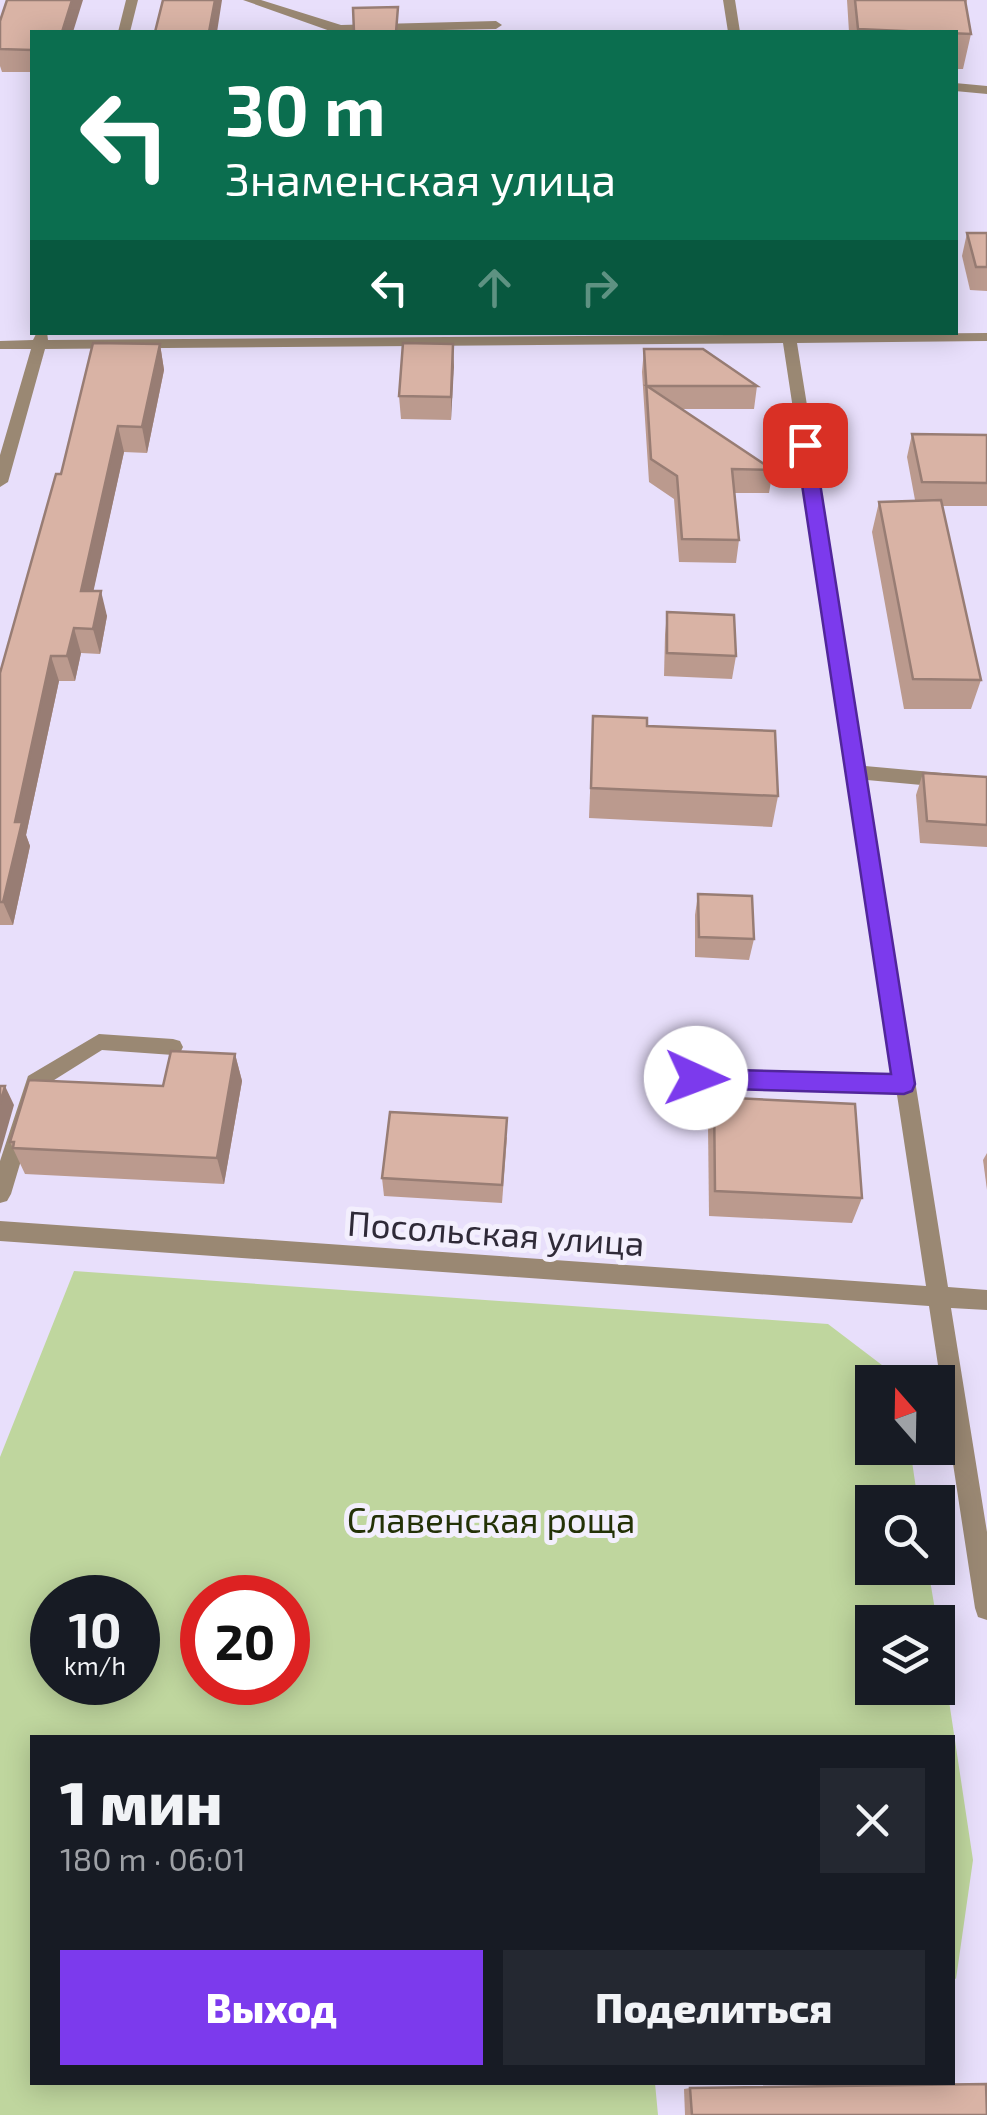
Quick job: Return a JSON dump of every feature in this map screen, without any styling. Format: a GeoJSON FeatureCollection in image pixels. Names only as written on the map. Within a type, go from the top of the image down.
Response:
{"type":"FeatureCollection","features":[{"type":"Feature","properties":{"kind":"street"},"geometry":{"type":"LineString","coordinates":[[124,30],[132,0]]}},
{"type":"Feature","properties":{"kind":"street"},"geometry":{"type":"LineString","coordinates":[[249,0],[337,30]]}},
{"type":"Feature","properties":{"kind":"street"},"geometry":{"type":"LineString","coordinates":[[729,0],[734,30]]}},
{"type":"Feature","properties":{"kind":"street"},"geometry":{"type":"LineString","coordinates":[[366,30],[496,25]]}},
{"type":"Feature","properties":{"kind":"street"},"geometry":{"type":"LineString","coordinates":[[958,86],[987,90]]}},
{"type":"Feature","properties":{"kind":"street"},"geometry":{"type":"LineString","coordinates":[[0,345],[41,339],[639,335]]}},
{"type":"Feature","properties":{"kind":"street"},"geometry":{"type":"LineString","coordinates":[[788,335],[987,1608]]}},
{"type":"Feature","properties":{"kind":"street"},"geometry":{"type":"LineString","coordinates":[[854,335],[987,337]]}},
{"type":"Feature","properties":{"kind":"street"},"geometry":{"type":"LineString","coordinates":[[0,482],[41,339]]}},
{"type":"Feature","properties":{"kind":"street"},"geometry":{"type":"LineString","coordinates":[[856,772],[987,784]]}},
{"type":"Feature","properties":{"kind":"street"},"geometry":{"type":"LineString","coordinates":[[0,1194],[35,1082],[99,1042],[174,1047]]}},
{"type":"Feature","properties":{"kind":"street"},"geometry":{"type":"LineString","coordinates":[[696,1078],[904,1084]]}},
{"type":"Feature","properties":{"kind":"street","name":"Посольская улица"},"geometry":{"type":"LineString","coordinates":[[0,1231],[987,1300]]}},
{"type":"Feature","properties":{"kind":"green space","name":"Славенская роща"},"geometry":{"type":"Polygon","coordinates":[[[74,1271],[828,1324],[882,1365],[855,1365],[855,1465],[913,1465],[915,1485],[855,1485],[855,1585],[931,1585],[934,1605],[855,1605],[855,1705],[950,1705],[954,1735],[30,1735],[30,2085],[655,2085],[658,2115],[0,2115],[0,1457],[74,1271]]]}},
{"type":"Feature","properties":{"kind":"green space","name":"Славенская роща"},"geometry":{"type":"Polygon","coordinates":[[[955,1741],[973,1860],[956,1979],[955,1741]]]}},
{"type":"Feature","properties":{"kind":"building"},"geometry":{"type":"Polygon","coordinates":[[[7,0],[72,0],[63,30],[30,30],[30,50],[0,49],[0,21],[7,0]]]}},
{"type":"Feature","properties":{"kind":"building"},"geometry":{"type":"Polygon","coordinates":[[[163,0],[215,0],[209,30],[156,30],[163,0]]]}},
{"type":"Feature","properties":{"kind":"building"},"geometry":{"type":"Polygon","coordinates":[[[855,0],[965,0],[971,34],[958,33],[958,30],[858,29],[855,0]]]}},
{"type":"Feature","properties":{"kind":"building"},"geometry":{"type":"Polygon","coordinates":[[[398,7],[396,30],[354,30],[353,8],[398,7]]]}},
{"type":"Feature","properties":{"kind":"building"},"geometry":{"type":"Polygon","coordinates":[[[967,233],[987,233],[987,267],[976,267],[967,233]]]}},
{"type":"Feature","properties":{"kind":"building"},"geometry":{"type":"Polygon","coordinates":[[[93,343],[160,344],[142,427],[118,426],[81,591],[101,591],[93,629],[74,628],[67,656],[51,656],[15,822],[22,822],[0,902],[0,673],[56,474],[61,474],[93,343]]]}},
{"type":"Feature","properties":{"kind":"building"},"geometry":{"type":"Polygon","coordinates":[[[403,343],[453,344],[451,397],[399,396],[403,343]]]}},
{"type":"Feature","properties":{"kind":"building"},"geometry":{"type":"Polygon","coordinates":[[[644,349],[703,349],[757,386],[647,386],[773,470],[732,469],[739,540],[682,539],[677,476],[651,459],[644,349]]]}},
{"type":"Feature","properties":{"kind":"building"},"geometry":{"type":"Polygon","coordinates":[[[912,434],[987,435],[987,483],[922,482],[912,434]]]}},
{"type":"Feature","properties":{"kind":"building"},"geometry":{"type":"Polygon","coordinates":[[[941,500],[981,680],[913,679],[879,502],[941,500]]]}},
{"type":"Feature","properties":{"kind":"building"},"geometry":{"type":"Polygon","coordinates":[[[667,612],[734,615],[736,656],[667,653],[667,612]]]}},
{"type":"Feature","properties":{"kind":"building"},"geometry":{"type":"Polygon","coordinates":[[[593,716],[647,718],[647,726],[775,731],[778,796],[591,788],[593,716]]]}},
{"type":"Feature","properties":{"kind":"building"},"geometry":{"type":"Polygon","coordinates":[[[923,773],[987,777],[987,825],[927,821],[923,773]]]}},
{"type":"Feature","properties":{"kind":"building"},"geometry":{"type":"Polygon","coordinates":[[[698,894],[752,896],[754,939],[699,937],[698,894]]]}},
{"type":"Feature","properties":{"kind":"building"},"geometry":{"type":"Polygon","coordinates":[[[171,1051],[235,1054],[217,1158],[13,1148],[14,1142],[10,1142],[29,1080],[163,1086],[171,1051]]]}},
{"type":"Feature","properties":{"kind":"building"},"geometry":{"type":"Polygon","coordinates":[[[714,1097],[855,1104],[862,1198],[715,1191],[714,1097]]]}},
{"type":"Feature","properties":{"kind":"building"},"geometry":{"type":"Polygon","coordinates":[[[390,1112],[507,1118],[502,1185],[382,1178],[390,1112]]]}},
{"type":"Feature","properties":{"kind":"building"},"geometry":{"type":"Polygon","coordinates":[[[986,2084],[987,2115],[692,2115],[690,2088],[955,2085],[986,2084]]]}},
{"type":"Feature","properties":{"kind":"route"},"geometry":{"type":"LineString","coordinates":[[696,1078],[904,1084],[805,445]]}}]}
